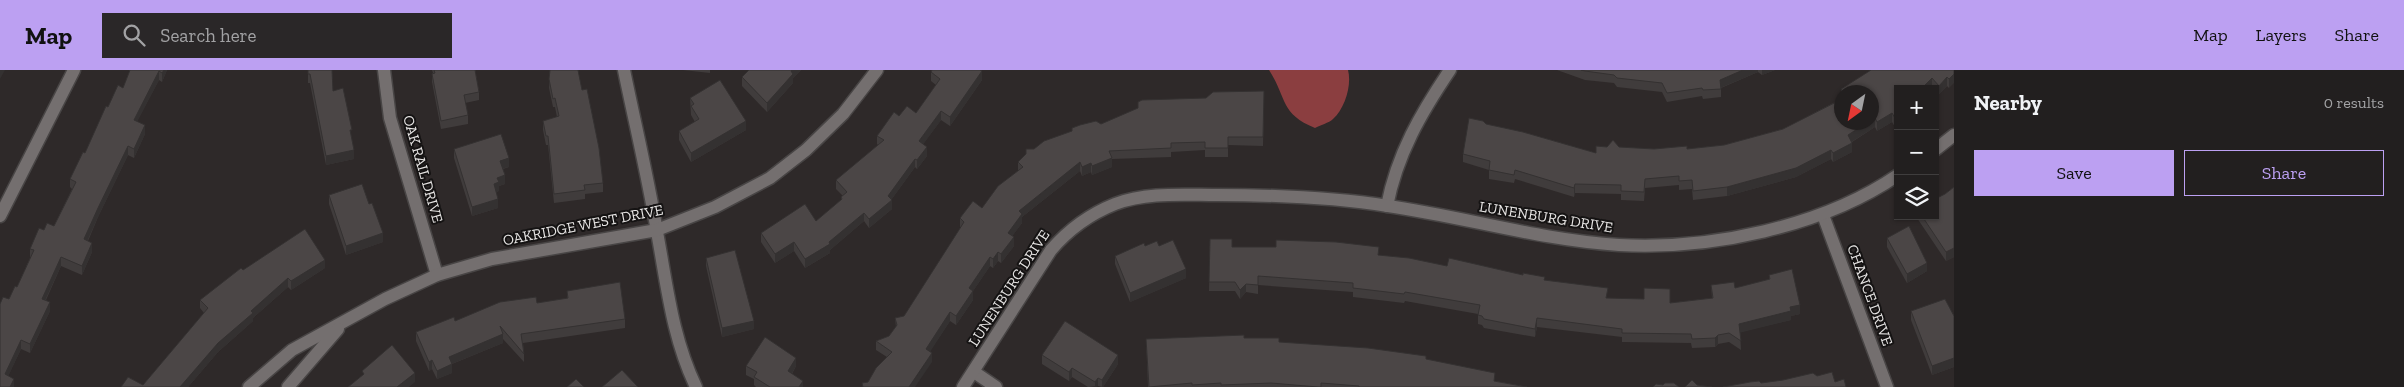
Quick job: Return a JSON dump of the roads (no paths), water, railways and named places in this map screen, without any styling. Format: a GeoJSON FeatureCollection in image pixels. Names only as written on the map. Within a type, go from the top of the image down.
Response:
{"type":"FeatureCollection","features":[{"type":"Feature","properties":{"kind":"street"},"geometry":{"type":"LineString","coordinates":[[0,216],[74,70]]}},
{"type":"Feature","properties":{"kind":"street","name":"OAK RAIL DRIVE"},"geometry":{"type":"LineString","coordinates":[[384,70],[390,118],[438,275]]}},
{"type":"Feature","properties":{"kind":"street"},"geometry":{"type":"LineString","coordinates":[[624,70],[657,230],[671,313],[684,361],[696,387]]}},
{"type":"Feature","properties":{"kind":"street","name":"OAKRIDGE WEST DRIVE"},"geometry":{"type":"LineString","coordinates":[[249,387],[292,350],[385,299],[438,275],[492,259],[657,230],[715,207],[770,178],[806,150],[843,114],[877,70]]}},
{"type":"Feature","properties":{"kind":"street"},"geometry":{"type":"LineString","coordinates":[[1387,206],[1393,178],[1406,141],[1428,102],[1450,70]]}},
{"type":"Feature","properties":{"kind":"street"},"geometry":{"type":"LineString","coordinates":[[1939,147],[1954,135]]}},
{"type":"Feature","properties":{"kind":"street","name":"LUNENBURG DRIVE"},"geometry":{"type":"LineString","coordinates":[[963,387],[1051,250],[1065,234],[1081,221],[1116,204],[1162,195],[1277,196],[1387,206],[1543,236],[1620,245],[1686,244],[1742,236],[1823,215],[1894,178]]}},
{"type":"Feature","properties":{"kind":"street","name":"CHANCE DRIVE"},"geometry":{"type":"LineString","coordinates":[[1823,215],[1887,387]]}},
{"type":"Feature","properties":{"kind":"street","name":"OAKRIDGE WEST DRIVE"},"geometry":{"type":"LineString","coordinates":[[288,387],[343,323]]}},
{"type":"Feature","properties":{"kind":"street"},"geometry":{"type":"LineString","coordinates":[[974,372],[996,387]]}}]}
